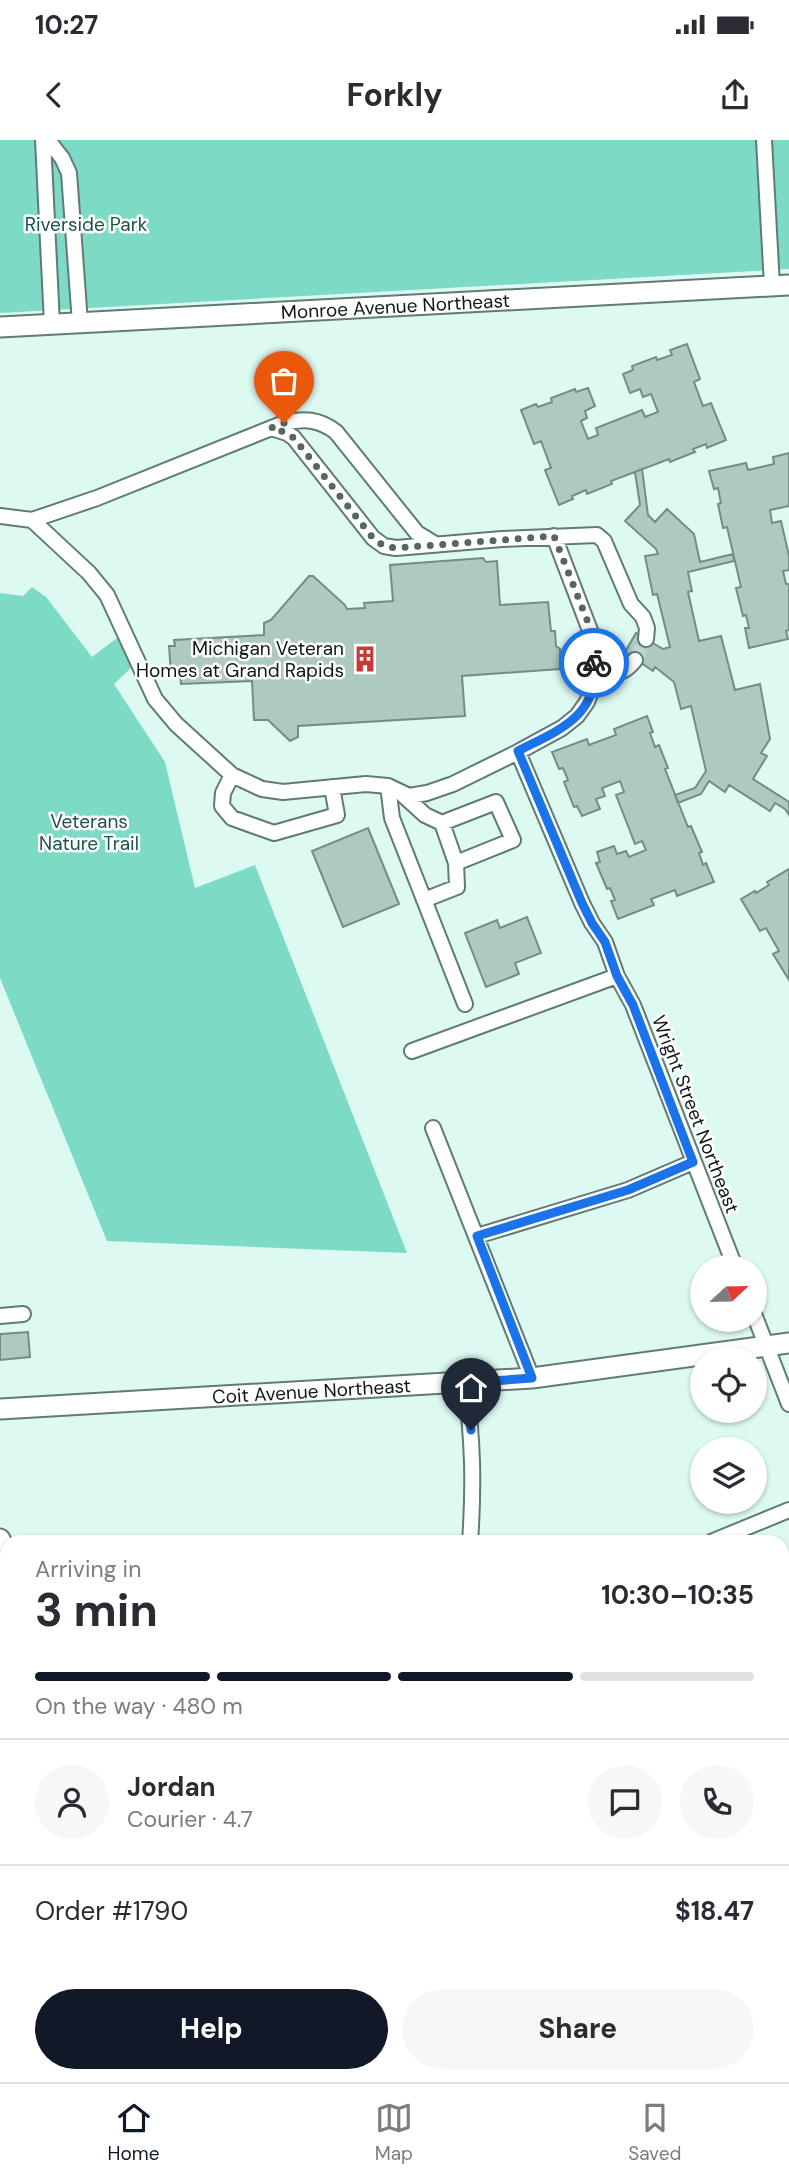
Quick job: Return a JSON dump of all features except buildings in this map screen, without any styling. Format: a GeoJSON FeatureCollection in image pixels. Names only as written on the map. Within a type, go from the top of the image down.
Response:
{"type":"FeatureCollection","features":[{"type":"Feature","properties":{"kind":"main road","name":"Monroe Avenue Northeast"},"geometry":{"type":"LineString","coordinates":[[0,327],[780,285]]}},
{"type":"Feature","properties":{"kind":"main road","name":"Coit Avenue Northeast"},"geometry":{"type":"LineString","coordinates":[[0,1409],[532,1378],[768,1348],[789,1343]]}},
{"type":"Feature","properties":{"kind":"street"},"geometry":{"type":"LineString","coordinates":[[43,140],[52,324]]}},
{"type":"Feature","properties":{"kind":"street"},"geometry":{"type":"LineString","coordinates":[[48,140],[62,158],[68,173],[80,323]]}},
{"type":"Feature","properties":{"kind":"street"},"geometry":{"type":"LineString","coordinates":[[764,140],[780,285]]}},
{"type":"Feature","properties":{"kind":"street"},"geometry":{"type":"LineString","coordinates":[[0,516],[32,520],[97,498],[271,428],[306,419],[330,427],[416,534],[437,544]]}},
{"type":"Feature","properties":{"kind":"street"},"geometry":{"type":"LineString","coordinates":[[271,428],[294,438],[378,543],[396,548],[554,536],[593,534],[600,537],[631,604],[643,617],[647,628],[646,639]]}},
{"type":"Feature","properties":{"kind":"street"},"geometry":{"type":"LineString","coordinates":[[32,520],[81,565],[107,595],[150,691],[160,706],[232,775],[274,792],[359,784],[388,786],[402,794],[425,815],[442,823],[456,863],[457,887],[424,900]]}},
{"type":"Feature","properties":{"kind":"street"},"geometry":{"type":"LineString","coordinates":[[402,794],[416,796],[438,790],[562,728],[577,716],[591,694],[595,678],[589,625],[554,536]]}},
{"type":"Feature","properties":{"kind":"street"},"geometry":{"type":"LineString","coordinates":[[595,678],[620,673],[635,660]]}},
{"type":"Feature","properties":{"kind":"street","name":"Wright Street Northeast"},"geometry":{"type":"LineString","coordinates":[[518,751],[582,903],[605,942],[617,976],[633,1005],[730,1255]]}},
{"type":"Feature","properties":{"kind":"street"},"geometry":{"type":"LineString","coordinates":[[232,775],[223,793],[222,806],[232,818],[274,833],[337,815],[332,786]]}},
{"type":"Feature","properties":{"kind":"street"},"geometry":{"type":"LineString","coordinates":[[388,786],[392,818],[466,1004]]}},
{"type":"Feature","properties":{"kind":"street"},"geometry":{"type":"LineString","coordinates":[[442,823],[496,802],[513,840],[456,863]]}},
{"type":"Feature","properties":{"kind":"street"},"geometry":{"type":"LineString","coordinates":[[412,1051],[617,976]]}},
{"type":"Feature","properties":{"kind":"street"},"geometry":{"type":"LineString","coordinates":[[433,1128],[532,1378]]}},
{"type":"Feature","properties":{"kind":"street"},"geometry":{"type":"LineString","coordinates":[[477,1236],[628,1190],[693,1162]]}},
{"type":"Feature","properties":{"kind":"street"},"geometry":{"type":"LineString","coordinates":[[0,1316],[23,1314]]}},
{"type":"Feature","properties":{"kind":"street"},"geometry":{"type":"LineString","coordinates":[[761,1332],[789,1404]]}},
{"type":"Feature","properties":{"kind":"street"},"geometry":{"type":"LineString","coordinates":[[465,1383],[474,1491],[471,1535]]}},
{"type":"Feature","properties":{"kind":"street"},"geometry":{"type":"LineString","coordinates":[[728,1535],[789,1510]]}},
{"type":"Feature","properties":{"kind":"green space","name":"Riverside Park"},"geometry":{"type":"Polygon","coordinates":[[[0,140],[789,140],[789,269],[0,313],[0,140]]]}},
{"type":"Feature","properties":{"kind":"green space","name":"Veterans Nature Trail"},"geometry":{"type":"Polygon","coordinates":[[[32,587],[46,597],[92,657],[117,638],[132,667],[114,684],[165,762],[195,888],[255,865],[407,1253],[107,1241],[0,978],[0,593],[23,596],[32,587]]]}},
{"type":"Feature","properties":{"kind":"tunnel"},"geometry":{"type":"LineString","coordinates":[[635,660],[646,639]]}},
{"type":"Feature","properties":{"kind":"way so far"},"geometry":{"type":"LineString","coordinates":[[284,423],[271,428],[294,438],[373,538],[384,546],[396,548],[554,536],[589,625],[594,663]]}},
{"type":"Feature","properties":{"kind":"place","name":"Michigan Veteran Homes at Grand Rapids"},"geometry":{"type":"Point","coordinates":[365,659]}},
{"type":"Feature","properties":{"kind":"route"},"geometry":{"type":"LineString","coordinates":[[471,1430],[465,1383],[532,1378],[477,1236],[628,1190],[693,1162],[633,1005],[617,976],[605,942],[582,903],[518,751],[562,728],[582,710],[593,688],[594,663]]}}]}
